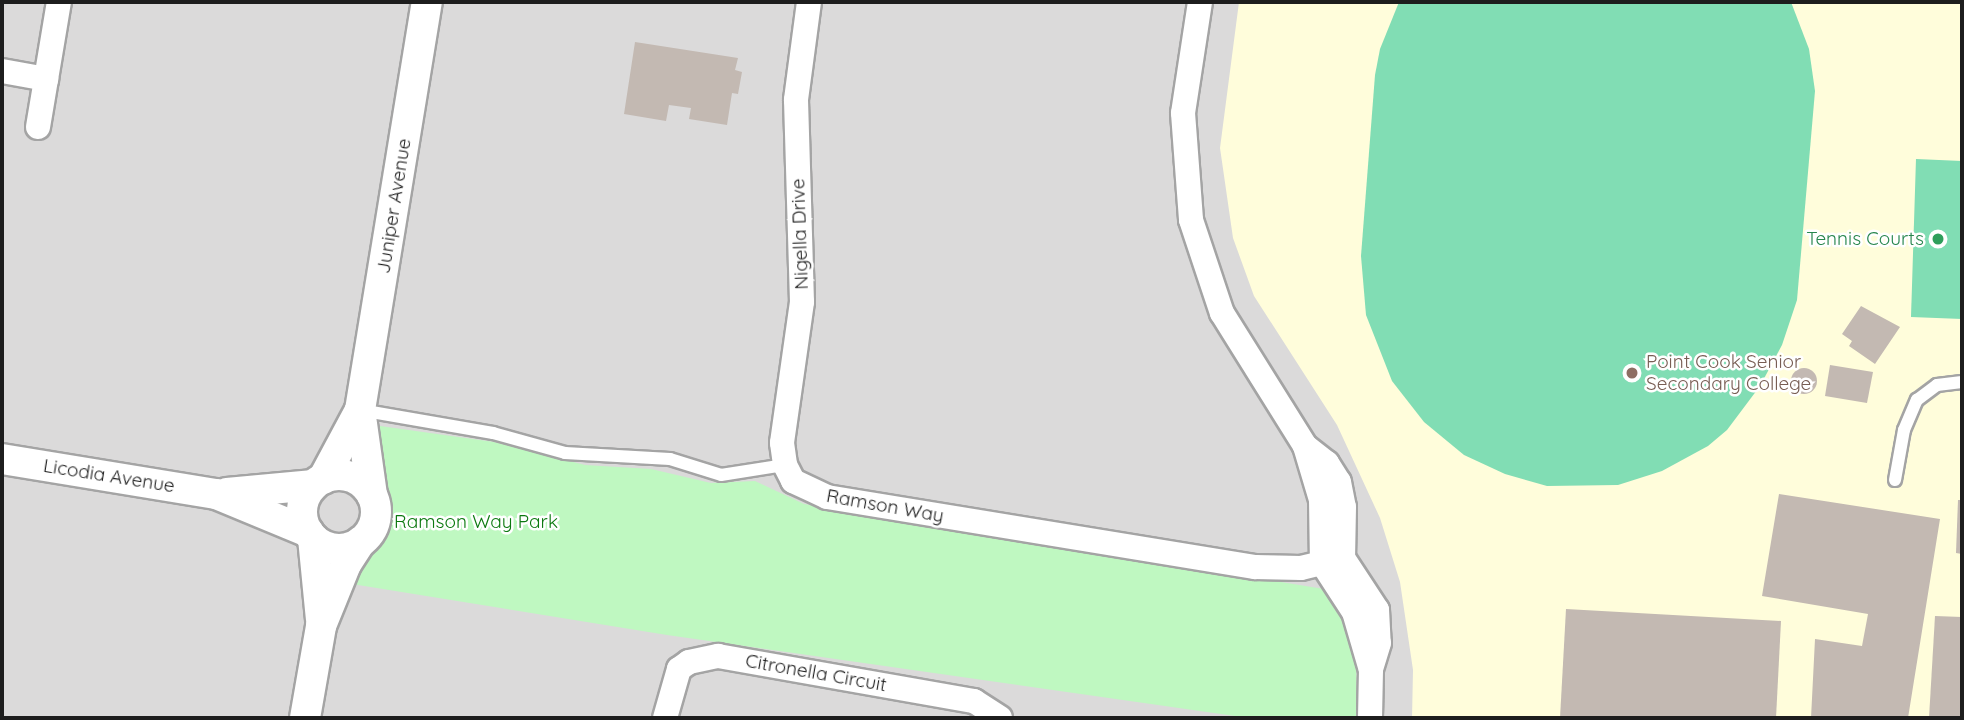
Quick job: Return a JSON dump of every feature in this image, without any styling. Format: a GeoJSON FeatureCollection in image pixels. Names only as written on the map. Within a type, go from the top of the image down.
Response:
{"type":"FeatureCollection","features":[{"type":"Feature","properties":{"kind":"street"},"geometry":{"type":"LineString","coordinates":[[38,127],[59,2]]}},
{"type":"Feature","properties":{"kind":"street","name":"Juniper Avenue"},"geometry":{"type":"LineString","coordinates":[[372,495],[360,410],[427,2]]}},
{"type":"Feature","properties":{"kind":"street","name":"Nigella Drive"},"geometry":{"type":"LineString","coordinates":[[785,465],[782,432],[802,302],[796,100],[808,2]]}},
{"type":"Feature","properties":{"kind":"street"},"geometry":{"type":"LineString","coordinates":[[1200,2],[1183,113],[1191,220],[1222,313],[1305,446],[1327,463],[1339,482],[1344,507],[1333,560],[1377,610],[1379,643],[1371,670],[1370,718]]}},
{"type":"Feature","properties":{"kind":"street"},"geometry":{"type":"LineString","coordinates":[[2,71],[46,79]]}},
{"type":"Feature","properties":{"kind":"street","name":"Juniper Avenue"},"geometry":{"type":"LineString","coordinates":[[319,482],[360,410]]}},
{"type":"Feature","properties":{"kind":"street","name":"Licodia Avenue"},"geometry":{"type":"LineString","coordinates":[[2,459],[216,494],[311,535]]}},
{"type":"Feature","properties":{"kind":"street","name":"Ramson Way"},"geometry":{"type":"LineString","coordinates":[[785,465],[799,487],[827,497],[1255,567],[1333,560]]}},
{"type":"Feature","properties":{"kind":"street"},"geometry":{"type":"LineString","coordinates":[[305,718],[321,626],[346,564],[376,518],[372,495],[349,476],[319,482],[303,505],[311,535],[321,626]]}},
{"type":"Feature","properties":{"kind":"street","name":"Licodia Avenue"},"geometry":{"type":"LineString","coordinates":[[216,494],[319,482]]}},
{"type":"Feature","properties":{"kind":"street"},"geometry":{"type":"LineString","coordinates":[[311,535],[336,548],[361,541]]}},
{"type":"Feature","properties":{"kind":"street","name":"Citronella Circuit"},"geometry":{"type":"LineString","coordinates":[[665,718],[680,669],[695,660],[718,656],[974,701],[1000,718]]}},
{"type":"Feature","properties":{"kind":"lane"},"geometry":{"type":"LineString","coordinates":[[1895,480],[1904,430],[1917,400],[1937,385],[1962,382]]}},
{"type":"Feature","properties":{"kind":"lane"},"geometry":{"type":"LineString","coordinates":[[360,410],[508,436],[565,453],[670,459],[721,475],[785,465]]}},
{"type":"Feature","properties":{"kind":"shaded area"},"geometry":{"type":"Polygon","coordinates":[[[2,2],[1962,2],[1962,718],[2,718],[2,2]]]}},
{"type":"Feature","properties":{"kind":"shaded area","name":"Point Cook Senior Secondary College"},"geometry":{"type":"Polygon","coordinates":[[[1239,2],[1962,2],[1962,718],[1412,718],[1413,670],[1400,582],[1380,518],[1337,425],[1254,296],[1233,238],[1220,148],[1239,2]]]}},
{"type":"Feature","properties":{"kind":"green space"},"geometry":{"type":"Polygon","coordinates":[[[1399,2],[1791,2],[1809,49],[1815,91],[1797,300],[1782,345],[1760,386],[1727,430],[1708,446],[1662,471],[1618,485],[1547,486],[1505,474],[1464,455],[1424,422],[1392,381],[1366,315],[1361,256],[1375,75],[1380,49],[1399,2]]]}},
{"type":"Feature","properties":{"kind":"green space","name":"Tennis Courts"},"geometry":{"type":"Polygon","coordinates":[[[1916,159],[1962,161],[1962,319],[1911,317],[1916,159]]]}},
{"type":"Feature","properties":{"kind":"green space","name":"Ramson Way Park"},"geometry":{"type":"Polygon","coordinates":[[[373,425],[494,442],[585,465],[651,469],[711,483],[755,481],[804,504],[1324,589],[1336,593],[1356,652],[1357,718],[1249,718],[667,635],[352,584],[389,521],[373,425]]]}},
{"type":"Feature","properties":{"kind":"building"},"geometry":{"type":"Polygon","coordinates":[[[635,42],[738,58],[735,70],[742,72],[738,94],[732,93],[727,125],[689,119],[691,108],[669,105],[666,121],[624,114],[635,42]]]}},
{"type":"Feature","properties":{"kind":"building"},"geometry":{"type":"Polygon","coordinates":[[[1861,306],[1900,327],[1875,364],[1849,346],[1852,341],[1842,334],[1861,306]]]}},
{"type":"Feature","properties":{"kind":"building"},"geometry":{"type":"Polygon","coordinates":[[[1830,365],[1873,372],[1867,403],[1825,396],[1830,365]]]}},
{"type":"Feature","properties":{"kind":"building"},"geometry":{"type":"Polygon","coordinates":[[[1804,368],[1813,372],[1817,381],[1813,390],[1804,394],[1795,390],[1791,381],[1795,372],[1804,368]]]}},
{"type":"Feature","properties":{"kind":"building"},"geometry":{"type":"Polygon","coordinates":[[[1779,494],[1940,519],[1908,718],[1811,718],[1815,639],[1862,646],[1868,614],[1762,596],[1779,494]]]}},
{"type":"Feature","properties":{"kind":"building"},"geometry":{"type":"Polygon","coordinates":[[[1958,500],[1962,500],[1962,554],[1956,553],[1958,500]]]}},
{"type":"Feature","properties":{"kind":"building"},"geometry":{"type":"Polygon","coordinates":[[[1566,609],[1781,621],[1776,718],[1560,718],[1566,609]]]}},
{"type":"Feature","properties":{"kind":"building"},"geometry":{"type":"Polygon","coordinates":[[[1935,616],[1962,617],[1962,718],[1929,718],[1935,616]]]}},
{"type":"Feature","properties":{"kind":"place","name":"Tennis Courts"},"geometry":{"type":"Point","coordinates":[1938,239]}},
{"type":"Feature","properties":{"kind":"place","name":"Point Cook Senior Secondary College"},"geometry":{"type":"Point","coordinates":[1632,373]}}]}
